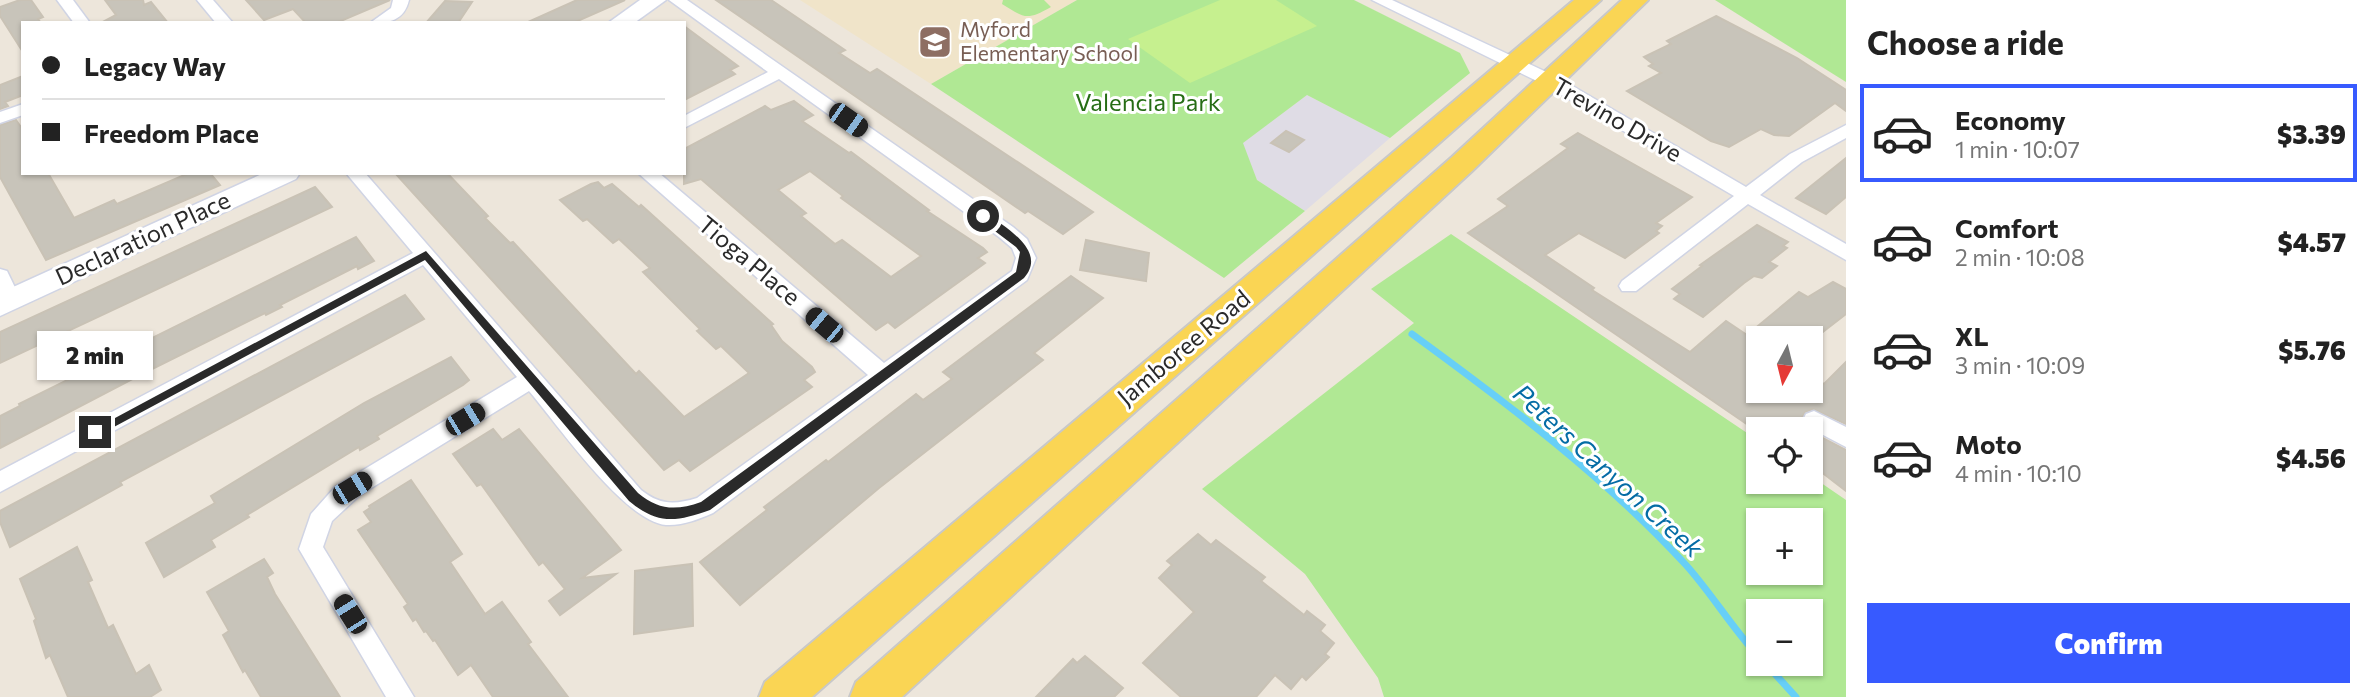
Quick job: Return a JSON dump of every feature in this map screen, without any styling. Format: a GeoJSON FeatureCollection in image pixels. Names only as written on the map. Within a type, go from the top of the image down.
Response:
{"type":"FeatureCollection","features":[{"type":"Feature","properties":{"kind":"main road","name":"Jamboree Road"},"geometry":{"type":"LineString","coordinates":[[780,697],[1588,0]]}},
{"type":"Feature","properties":{"kind":"main road","name":"Jamboree Road"},"geometry":{"type":"LineString","coordinates":[[871,697],[1354,262],[1636,0]]}},
{"type":"Feature","properties":{"kind":"street"},"geometry":{"type":"LineString","coordinates":[[65,0],[81,21]]}},
{"type":"Feature","properties":{"kind":"street"},"geometry":{"type":"LineString","coordinates":[[205,0],[223,21]]}},
{"type":"Feature","properties":{"kind":"street"},"geometry":{"type":"LineString","coordinates":[[382,21],[394,15],[401,7],[401,0]]}},
{"type":"Feature","properties":{"kind":"street"},"geometry":{"type":"LineString","coordinates":[[622,21],[655,0]]}},
{"type":"Feature","properties":{"kind":"street"},"geometry":{"type":"LineString","coordinates":[[357,175],[642,505],[651,512],[684,514],[705,506],[1020,275],[1025,265],[1025,252],[1006,232],[677,0]]}},
{"type":"Feature","properties":{"kind":"street","name":"Trevino Drive"},"geometry":{"type":"LineString","coordinates":[[1380,0],[1551,81],[1846,253]]}},
{"type":"Feature","properties":{"kind":"street"},"geometry":{"type":"LineString","coordinates":[[686,122],[780,72]]}},
{"type":"Feature","properties":{"kind":"street"},"geometry":{"type":"LineString","coordinates":[[0,118],[21,110]]}},
{"type":"Feature","properties":{"kind":"street"},"geometry":{"type":"LineString","coordinates":[[1629,286],[1796,158],[1846,131]]}},
{"type":"Feature","properties":{"kind":"street","name":"Declaration Place"},"geometry":{"type":"LineString","coordinates":[[4,294],[282,175]]}},
{"type":"Feature","properties":{"kind":"street","name":"Tioga Place"},"geometry":{"type":"LineString","coordinates":[[649,175],[884,375]]}},
{"type":"Feature","properties":{"kind":"street"},"geometry":{"type":"LineString","coordinates":[[0,482],[426,255]]}},
{"type":"Feature","properties":{"kind":"street"},"geometry":{"type":"LineString","coordinates":[[401,697],[310,549],[313,529],[326,508],[352,488],[533,378]]}},
{"type":"Feature","properties":{"kind":"street"},"geometry":{"type":"LineString","coordinates":[[1823,425],[1846,439]]}},
{"type":"Feature","properties":{"kind":"shaded area","name":"Myford Elementary School"},"geometry":{"type":"Polygon","coordinates":[[[800,0],[1077,0],[931,84],[800,0]]]}},
{"type":"Feature","properties":{"kind":"shaded area"},"geometry":{"type":"Polygon","coordinates":[[[1307,95],[1390,138],[1305,211],[1257,180],[1242,143],[1307,95]]]}},
{"type":"Feature","properties":{"kind":"green space"},"geometry":{"type":"Polygon","coordinates":[[[1003,0],[1044,0],[1051,7],[1026,16],[1002,4],[1003,0]]]}},
{"type":"Feature","properties":{"kind":"green space","name":"Valencia Park"},"geometry":{"type":"Polygon","coordinates":[[[1077,0],[1354,0],[1460,53],[1470,73],[1390,138],[1307,95],[1243,143],[1257,180],[1305,211],[1224,278],[931,84],[1077,0]]]}},
{"type":"Feature","properties":{"kind":"green space"},"geometry":{"type":"Polygon","coordinates":[[[1220,0],[1276,0],[1317,26],[1190,83],[1128,39],[1220,0]]]}},
{"type":"Feature","properties":{"kind":"green space"},"geometry":{"type":"Polygon","coordinates":[[[1715,0],[1846,0],[1846,82],[1715,0]]]}},
{"type":"Feature","properties":{"kind":"green space"},"geometry":{"type":"Polygon","coordinates":[[[1451,234],[1746,432],[1746,494],[1823,494],[1823,484],[1846,500],[1846,697],[1384,697],[1378,678],[1305,574],[1202,489],[1414,323],[1371,289],[1451,234]]]}},
{"type":"Feature","properties":{"kind":"building"},"geometry":{"type":"Polygon","coordinates":[[[20,0],[31,0],[43,17],[38,19],[40,21],[21,21],[21,49],[0,16],[0,7],[20,0]]]}},
{"type":"Feature","properties":{"kind":"building"},"geometry":{"type":"Polygon","coordinates":[[[105,0],[143,0],[144,5],[151,2],[166,21],[105,21],[116,15],[105,0]]]}},
{"type":"Feature","properties":{"kind":"building"},"geometry":{"type":"Polygon","coordinates":[[[246,0],[390,0],[341,21],[304,21],[293,9],[264,20],[246,0]]]}},
{"type":"Feature","properties":{"kind":"building"},"geometry":{"type":"Polygon","coordinates":[[[577,0],[625,0],[578,21],[530,21],[577,0]]]}},
{"type":"Feature","properties":{"kind":"building"},"geometry":{"type":"Polygon","coordinates":[[[716,0],[771,0],[845,50],[839,53],[870,73],[877,69],[1093,212],[1063,234],[1028,211],[1025,213],[716,0]]]}},
{"type":"Feature","properties":{"kind":"building"},"geometry":{"type":"Polygon","coordinates":[[[445,1],[472,2],[459,21],[428,21],[445,1]]]}},
{"type":"Feature","properties":{"kind":"building"},"geometry":{"type":"Polygon","coordinates":[[[1716,16],[1797,58],[1846,90],[1846,111],[1835,103],[1789,136],[1774,135],[1761,129],[1729,147],[1711,141],[1627,91],[1661,73],[1649,66],[1653,64],[1644,57],[1671,44],[1667,41],[1716,16]]]}},
{"type":"Feature","properties":{"kind":"building"},"geometry":{"type":"Polygon","coordinates":[[[686,27],[738,66],[730,70],[735,74],[686,99],[686,27]]]}},
{"type":"Feature","properties":{"kind":"building"},"geometry":{"type":"Polygon","coordinates":[[[21,77],[21,96],[5,102],[8,106],[0,109],[0,85],[21,77]]]}},
{"type":"Feature","properties":{"kind":"building"},"geometry":{"type":"Polygon","coordinates":[[[794,101],[813,115],[802,121],[851,152],[929,210],[927,211],[983,248],[987,252],[978,258],[985,263],[895,328],[888,322],[876,330],[701,179],[684,184],[686,148],[765,106],[771,110],[794,101]],[[810,171],[778,190],[806,213],[801,216],[835,244],[842,240],[891,277],[921,256],[841,198],[843,196],[810,171]]]}},
{"type":"Feature","properties":{"kind":"building"},"geometry":{"type":"Polygon","coordinates":[[[16,120],[21,127],[21,175],[49,175],[74,218],[114,200],[117,204],[184,175],[212,175],[220,185],[46,260],[0,177],[0,125],[16,120]]]}},
{"type":"Feature","properties":{"kind":"building"},"geometry":{"type":"Polygon","coordinates":[[[1286,131],[1304,140],[1289,152],[1271,143],[1286,131]]]}},
{"type":"Feature","properties":{"kind":"building"},"geometry":{"type":"Polygon","coordinates":[[[1578,133],[1692,197],[1656,223],[1662,226],[1656,231],[1659,233],[1625,258],[1579,233],[1545,255],[1594,288],[1592,290],[1690,352],[1726,321],[1746,334],[1746,403],[1823,403],[1824,384],[1846,362],[1846,424],[1813,409],[1805,412],[1802,417],[1746,417],[1746,424],[1468,233],[1508,206],[1498,199],[1568,148],[1561,144],[1578,133]]]}},
{"type":"Feature","properties":{"kind":"building"},"geometry":{"type":"Polygon","coordinates":[[[1846,158],[1846,197],[1826,214],[1796,198],[1846,158]]]}},
{"type":"Feature","properties":{"kind":"building"},"geometry":{"type":"Polygon","coordinates":[[[397,175],[449,175],[488,216],[485,218],[510,243],[513,242],[636,374],[639,371],[684,417],[749,373],[721,346],[716,349],[697,331],[700,329],[643,272],[650,268],[619,239],[613,243],[587,219],[583,221],[560,200],[591,184],[598,182],[604,188],[612,184],[639,207],[641,205],[773,324],[771,325],[782,341],[812,367],[815,372],[804,380],[812,387],[690,471],[679,460],[664,470],[397,175]]]}},
{"type":"Feature","properties":{"kind":"building"},"geometry":{"type":"Polygon","coordinates":[[[315,187],[332,207],[0,363],[0,332],[315,187]]]}},
{"type":"Feature","properties":{"kind":"building"},"geometry":{"type":"Polygon","coordinates":[[[1757,225],[1788,242],[1783,246],[1787,248],[1769,262],[1777,266],[1762,278],[1754,276],[1703,317],[1674,299],[1680,294],[1672,289],[1702,266],[1700,265],[1757,225]]]}},
{"type":"Feature","properties":{"kind":"building"},"geometry":{"type":"Polygon","coordinates":[[[356,237],[374,261],[358,269],[357,266],[280,305],[282,307],[140,375],[0,448],[0,416],[20,406],[19,404],[356,237]]]}},
{"type":"Feature","properties":{"kind":"building"},"geometry":{"type":"Polygon","coordinates":[[[1086,240],[1149,253],[1146,281],[1080,270],[1086,240]]]}},
{"type":"Feature","properties":{"kind":"building"},"geometry":{"type":"Polygon","coordinates":[[[1071,276],[1103,298],[1034,353],[1043,360],[879,488],[740,605],[700,562],[767,510],[764,507],[916,394],[923,400],[952,379],[943,372],[1071,276]]]}},
{"type":"Feature","properties":{"kind":"building"},"geometry":{"type":"Polygon","coordinates":[[[1833,282],[1846,289],[1846,314],[1824,331],[1824,326],[1758,326],[1799,292],[1808,297],[1833,282]]]}},
{"type":"Feature","properties":{"kind":"building"},"geometry":{"type":"Polygon","coordinates":[[[405,295],[424,319],[120,482],[122,485],[10,547],[0,522],[0,511],[405,295]]]}},
{"type":"Feature","properties":{"kind":"building"},"geometry":{"type":"Polygon","coordinates":[[[451,357],[469,380],[463,385],[377,436],[379,439],[360,450],[359,447],[247,515],[249,517],[211,540],[215,547],[164,577],[146,543],[215,503],[211,496],[364,403],[451,357]]]}},
{"type":"Feature","properties":{"kind":"building"},"geometry":{"type":"Polygon","coordinates":[[[493,429],[502,440],[519,429],[621,550],[582,578],[616,574],[560,615],[549,601],[565,589],[543,562],[539,565],[481,484],[477,486],[453,454],[493,429]]]}},
{"type":"Feature","properties":{"kind":"building"},"geometry":{"type":"Polygon","coordinates":[[[1823,438],[1846,450],[1846,491],[1823,473],[1823,438]]]}},
{"type":"Feature","properties":{"kind":"building"},"geometry":{"type":"Polygon","coordinates":[[[411,480],[462,554],[450,562],[485,614],[502,602],[531,642],[528,644],[568,697],[493,697],[471,665],[458,675],[435,640],[424,632],[416,619],[413,621],[404,607],[408,604],[358,530],[371,522],[364,512],[369,506],[411,480]]]}},
{"type":"Feature","properties":{"kind":"building"},"geometry":{"type":"Polygon","coordinates":[[[1198,534],[1211,545],[1216,540],[1265,577],[1261,581],[1304,615],[1307,611],[1325,625],[1320,631],[1334,643],[1325,654],[1329,657],[1306,680],[1302,676],[1291,689],[1275,675],[1256,697],[1181,697],[1143,663],[1194,612],[1159,578],[1172,565],[1167,561],[1198,534]]]}},
{"type":"Feature","properties":{"kind":"building"},"geometry":{"type":"Polygon","coordinates":[[[77,547],[92,580],[88,582],[108,628],[113,625],[136,674],[149,665],[161,690],[150,697],[68,697],[50,655],[46,658],[34,621],[36,619],[20,579],[77,547]]]}},
{"type":"Feature","properties":{"kind":"building"},"geometry":{"type":"Polygon","coordinates":[[[264,559],[273,573],[267,577],[275,594],[340,697],[261,697],[245,670],[243,672],[223,635],[229,631],[207,592],[264,559]]]}},
{"type":"Feature","properties":{"kind":"building"},"geometry":{"type":"Polygon","coordinates":[[[692,564],[693,626],[634,634],[635,571],[692,564]]]}},
{"type":"Feature","properties":{"kind":"building"},"geometry":{"type":"Polygon","coordinates":[[[1085,656],[1123,688],[1114,697],[1036,697],[1073,659],[1077,663],[1085,656]]]}},
{"type":"Feature","properties":{"kind":"waterway","name":"Peters Canyon Creek"},"geometry":{"type":"LineString","coordinates":[[1412,334],[1520,415],[1623,502],[1686,565],[1746,641]]}},
{"type":"Feature","properties":{"kind":"waterway","name":"Peters Canyon Creek"},"geometry":{"type":"LineString","coordinates":[[1777,676],[1796,697]]}},
{"type":"Feature","properties":{"kind":"place","name":"Myford Elementary School"},"geometry":{"type":"Point","coordinates":[935,42]}},
{"type":"Feature","properties":{"kind":"route"},"geometry":{"type":"LineString","coordinates":[[95,432],[426,255],[633,497],[651,512],[684,514],[705,506],[1020,275],[1024,271],[1026,258],[1020,244],[983,216]]}}]}
